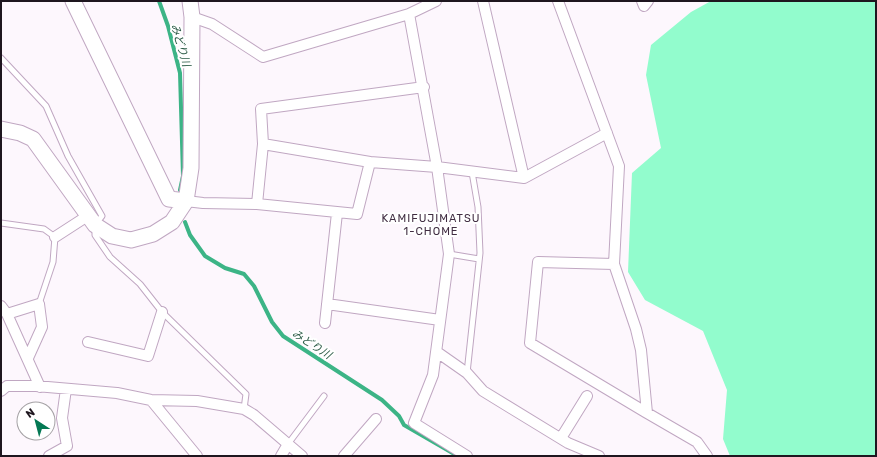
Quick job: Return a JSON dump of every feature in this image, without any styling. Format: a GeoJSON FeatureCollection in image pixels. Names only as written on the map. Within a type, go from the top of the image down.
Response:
{"type":"FeatureCollection","features":[{"type":"Feature","properties":{"kind":"street"},"geometry":{"type":"LineString","coordinates":[[73,1],[169,199],[203,203],[257,204],[356,214],[370,162]]}},
{"type":"Feature","properties":{"kind":"street"},"geometry":{"type":"LineString","coordinates":[[1,129],[20,133],[33,139],[92,220],[112,236],[131,240],[153,234],[172,222],[186,201],[191,168],[192,17],[190,1]]}},
{"type":"Feature","properties":{"kind":"street"},"geometry":{"type":"LineString","coordinates":[[192,17],[212,24],[263,57],[409,14],[436,1]]}},
{"type":"Feature","properties":{"kind":"street"},"geometry":{"type":"LineString","coordinates":[[483,1],[524,178]]}},
{"type":"Feature","properties":{"kind":"street"},"geometry":{"type":"LineString","coordinates":[[558,1],[619,166],[614,264],[636,329],[641,350],[647,413]]}},
{"type":"Feature","properties":{"kind":"street"},"geometry":{"type":"LineString","coordinates":[[642,1],[644,6],[648,1]]}},
{"type":"Feature","properties":{"kind":"street"},"geometry":{"type":"LineString","coordinates":[[409,14],[424,86],[449,254],[433,375],[414,423],[467,456]]}},
{"type":"Feature","properties":{"kind":"street"},"geometry":{"type":"LineString","coordinates":[[257,204],[263,144],[261,109],[424,86]]}},
{"type":"Feature","properties":{"kind":"street"},"geometry":{"type":"LineString","coordinates":[[263,144],[370,162],[437,167],[524,178],[607,133]]}},
{"type":"Feature","properties":{"kind":"street"},"geometry":{"type":"LineString","coordinates":[[325,323],[337,213]]}},
{"type":"Feature","properties":{"kind":"street"},"geometry":{"type":"LineString","coordinates":[[55,237],[92,220]]}},
{"type":"Feature","properties":{"kind":"street"},"geometry":{"type":"LineString","coordinates":[[614,264],[538,262],[530,343],[697,442],[707,456]]}},
{"type":"Feature","properties":{"kind":"street"},"geometry":{"type":"LineString","coordinates":[[28,358],[42,327],[38,304],[4,310],[28,358],[40,387]]}},
{"type":"Feature","properties":{"kind":"street"},"geometry":{"type":"LineString","coordinates":[[327,304],[440,320]]}},
{"type":"Feature","properties":{"kind":"street"},"geometry":{"type":"LineString","coordinates":[[88,342],[148,356],[162,312]]}},
{"type":"Feature","properties":{"kind":"street"},"geometry":{"type":"LineString","coordinates":[[437,352],[467,372],[483,391],[568,443],[599,456]]}},
{"type":"Feature","properties":{"kind":"street"},"geometry":{"type":"LineString","coordinates":[[1,391],[7,386],[66,389],[117,393],[151,400],[197,401],[244,410],[254,415],[302,456]]}},
{"type":"Feature","properties":{"kind":"street"},"geometry":{"type":"LineString","coordinates":[[49,456],[67,446],[62,418],[66,389]]}},
{"type":"Feature","properties":{"kind":"street"},"geometry":{"type":"LineString","coordinates":[[561,438],[587,396]]}},
{"type":"Feature","properties":{"kind":"street"},"geometry":{"type":"LineString","coordinates":[[151,400],[197,456]]}},
{"type":"Feature","properties":{"kind":"street"},"geometry":{"type":"LineString","coordinates":[[344,456],[376,419]]}},
{"type":"Feature","properties":{"kind":"street"},"geometry":{"type":"LineString","coordinates":[[281,456],[288,444]]}},
{"type":"Feature","properties":{"kind":"lane"},"geometry":{"type":"LineString","coordinates":[[1,58],[46,106],[68,156],[102,216],[92,220],[95,235],[110,257],[140,284],[162,312],[246,394],[244,410]]}},
{"type":"Feature","properties":{"kind":"lane"},"geometry":{"type":"LineString","coordinates":[[467,372],[479,259],[478,206],[472,172]]}},
{"type":"Feature","properties":{"kind":"lane"},"geometry":{"type":"LineString","coordinates":[[1,223],[44,229],[55,237],[53,262],[38,304]]}},
{"type":"Feature","properties":{"kind":"lane"},"geometry":{"type":"LineString","coordinates":[[449,254],[479,259]]}},
{"type":"Feature","properties":{"kind":"lane"},"geometry":{"type":"LineString","coordinates":[[288,444],[324,396]]}},
{"type":"Feature","properties":{"kind":"green space"},"geometry":{"type":"Polygon","coordinates":[[[711,1],[876,1],[876,456],[730,456],[723,439],[727,390],[703,331],[645,300],[628,272],[632,173],[661,148],[646,75],[651,45],[691,12],[711,1]]]}},
{"type":"Feature","properties":{"kind":"waterway","name":"みどり川"},"geometry":{"type":"LineString","coordinates":[[159,1],[168,26],[180,73],[183,176],[180,190]]}},
{"type":"Feature","properties":{"kind":"waterway","name":"みどり川"},"geometry":{"type":"LineString","coordinates":[[185,222],[190,235],[205,256],[225,268],[244,274],[254,286],[272,322],[283,336],[382,400],[399,416],[404,425],[456,455]]}},
{"type":"Feature","properties":{"kind":"district","name":"KAMIFUJIMATSU 1-CHOME"},"geometry":{"type":"Point","coordinates":[431,224]}}]}
